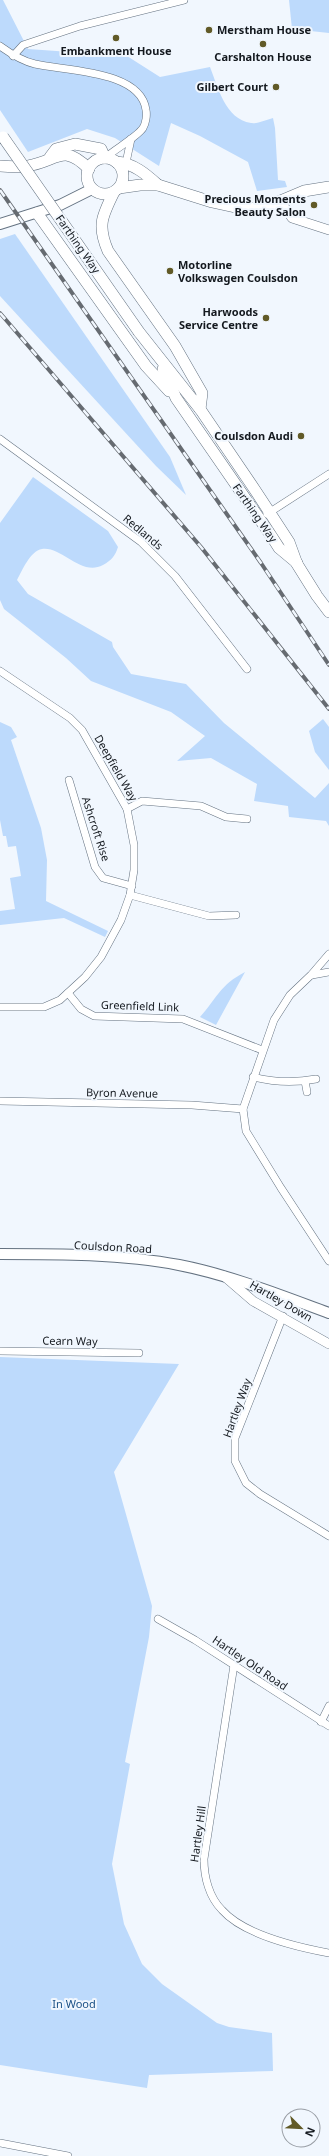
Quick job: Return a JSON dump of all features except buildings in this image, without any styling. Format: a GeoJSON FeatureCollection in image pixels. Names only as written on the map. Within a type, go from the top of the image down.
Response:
{"type":"FeatureCollection","features":[{"type":"Feature","properties":{"kind":"main road","name":"Farthing Way"},"geometry":{"type":"LineString","coordinates":[[1,135],[139,332],[200,409],[289,542],[297,564],[329,612]]}},
{"type":"Feature","properties":{"kind":"main road"},"geometry":{"type":"LineString","coordinates":[[50,157],[56,149],[74,144],[101,149],[105,158]]}},
{"type":"Feature","properties":{"kind":"main road"},"geometry":{"type":"LineString","coordinates":[[0,166],[12,168],[32,165],[50,157],[63,155],[74,156],[89,169]]}},
{"type":"Feature","properties":{"kind":"main road"},"geometry":{"type":"LineString","coordinates":[[158,185],[145,174],[122,162],[105,158],[95,161],[89,169],[87,179],[92,189],[100,194],[140,185],[158,185],[230,207],[254,209],[281,202],[304,192],[329,187]]}},
{"type":"Feature","properties":{"kind":"main road"},"geometry":{"type":"LineString","coordinates":[[122,162],[123,177],[102,218],[101,227],[103,239],[108,251],[175,346],[202,392],[200,409]]}},
{"type":"Feature","properties":{"kind":"main road"},"geometry":{"type":"LineString","coordinates":[[0,224],[60,205],[92,189]]}},
{"type":"Feature","properties":{"kind":"main road"},"geometry":{"type":"LineString","coordinates":[[37,213],[146,366],[176,398]]}},
{"type":"Feature","properties":{"kind":"main road","name":"Farthing Way"},"geometry":{"type":"LineString","coordinates":[[156,354],[176,398],[279,548],[297,564]]}},
{"type":"Feature","properties":{"kind":"main road","name":"Coulsdon Road"},"geometry":{"type":"LineString","coordinates":[[0,1254],[136,1260],[179,1265],[224,1276],[329,1313]]}},
{"type":"Feature","properties":{"kind":"street"},"geometry":{"type":"LineString","coordinates":[[14,56],[23,45],[80,26],[184,0]]}},
{"type":"Feature","properties":{"kind":"street"},"geometry":{"type":"LineString","coordinates":[[0,46],[14,56],[35,64],[99,74],[128,85],[140,95],[145,103],[147,115],[143,127],[131,139],[119,146],[105,158]]}},
{"type":"Feature","properties":{"kind":"street"},"geometry":{"type":"LineString","coordinates":[[122,162],[131,139]]}},
{"type":"Feature","properties":{"kind":"street"},"geometry":{"type":"LineString","coordinates":[[281,202],[292,218],[329,230]]}},
{"type":"Feature","properties":{"kind":"street","name":"Redlands"},"geometry":{"type":"LineString","coordinates":[[0,438],[141,542],[175,576],[247,668]]}},
{"type":"Feature","properties":{"kind":"street"},"geometry":{"type":"LineString","coordinates":[[260,520],[329,474]]}},
{"type":"Feature","properties":{"kind":"street","name":"Deepfield Way"},"geometry":{"type":"LineString","coordinates":[[0,671],[70,718],[82,730],[127,809],[134,845],[134,870],[132,886],[121,920],[101,957],[86,977],[60,1000],[44,1007],[0,1007]]}},
{"type":"Feature","properties":{"kind":"street","name":"Ashcroft Rise"},"geometry":{"type":"LineString","coordinates":[[69,780],[95,867],[103,878],[132,886]]}},
{"type":"Feature","properties":{"kind":"street"},"geometry":{"type":"LineString","coordinates":[[127,809],[142,801],[201,806],[226,817],[247,819]]}},
{"type":"Feature","properties":{"kind":"street"},"geometry":{"type":"LineString","coordinates":[[130,895],[162,905],[209,916],[236,915]]}},
{"type":"Feature","properties":{"kind":"street"},"geometry":{"type":"LineString","coordinates":[[329,954],[312,975],[290,995],[274,1020],[262,1050],[243,1109],[246,1131],[329,1261]]}},
{"type":"Feature","properties":{"kind":"street"},"geometry":{"type":"LineString","coordinates":[[312,975],[329,972]]}},
{"type":"Feature","properties":{"kind":"street","name":"Greenfield Link"},"geometry":{"type":"LineString","coordinates":[[68,993],[81,1009],[94,1016],[183,1019],[262,1050]]}},
{"type":"Feature","properties":{"kind":"street"},"geometry":{"type":"LineString","coordinates":[[253,1078],[267,1081],[305,1081],[316,1079]]}},
{"type":"Feature","properties":{"kind":"street"},"geometry":{"type":"LineString","coordinates":[[305,1081],[307,1092]]}},
{"type":"Feature","properties":{"kind":"street","name":"Byron Avenue"},"geometry":{"type":"LineString","coordinates":[[0,1101],[192,1105],[243,1109]]}},
{"type":"Feature","properties":{"kind":"street","name":"Hartley Down"},"geometry":{"type":"LineString","coordinates":[[224,1276],[253,1301],[283,1316],[329,1344]]}},
{"type":"Feature","properties":{"kind":"street","name":"Hartley Way"},"geometry":{"type":"LineString","coordinates":[[283,1316],[235,1438],[235,1462],[246,1483],[260,1494],[329,1536]]}},
{"type":"Feature","properties":{"kind":"street","name":"Cearn Way"},"geometry":{"type":"LineString","coordinates":[[0,1351],[139,1353]]}},
{"type":"Feature","properties":{"kind":"street","name":"Hartley Old Road"},"geometry":{"type":"LineString","coordinates":[[158,1619],[195,1640],[329,1726]]}},
{"type":"Feature","properties":{"kind":"street","name":"Hartley Hill"},"geometry":{"type":"LineString","coordinates":[[234,1665],[204,1859],[204,1876],[221,1910],[237,1923],[271,1938],[329,1953]]}},
{"type":"Feature","properties":{"kind":"street"},"geometry":{"type":"LineString","coordinates":[[321,1722],[329,1706]]}},
{"type":"Feature","properties":{"kind":"street"},"geometry":{"type":"LineString","coordinates":[[0,2143],[68,2156]]}},
{"type":"Feature","properties":{"kind":"green space"},"geometry":{"type":"Polygon","coordinates":[[[0,0],[3,0],[28,49],[127,56],[160,77],[210,67],[224,101],[235,115],[242,120],[251,123],[273,118],[278,180],[285,181],[287,187],[257,191],[248,162],[200,136],[171,123],[159,166],[115,138],[87,129],[28,152],[0,110],[0,0]]]}},
{"type":"Feature","properties":{"kind":"green space"},"geometry":{"type":"Polygon","coordinates":[[[289,0],[329,0],[329,33],[292,29],[289,0]]]}},
{"type":"Feature","properties":{"kind":"green space"},"geometry":{"type":"Polygon","coordinates":[[[15,234],[170,457],[186,495],[156,466],[0,296],[0,239],[15,234]]]}},
{"type":"Feature","properties":{"kind":"green space"},"geometry":{"type":"Polygon","coordinates":[[[33,477],[108,531],[118,547],[111,559],[103,565],[95,568],[79,564],[49,549],[42,549],[34,553],[30,557],[17,580],[28,594],[112,642],[113,647],[131,674],[186,684],[224,723],[315,798],[329,783],[329,826],[326,821],[289,817],[288,806],[254,801],[257,784],[211,758],[177,761],[205,736],[171,712],[91,681],[66,658],[4,609],[0,600],[0,523],[33,477]]]}},
{"type":"Feature","properties":{"kind":"green space"},"geometry":{"type":"Polygon","coordinates":[[[323,719],[329,727],[329,770],[315,752],[309,731],[323,719]]]}},
{"type":"Feature","properties":{"kind":"green space"},"geometry":{"type":"Polygon","coordinates":[[[0,722],[11,727],[17,737],[11,740],[41,828],[47,860],[46,901],[108,931],[105,937],[64,918],[0,925],[0,911],[15,909],[10,878],[21,876],[16,846],[8,847],[6,836],[3,836],[0,820],[0,722]]]}},
{"type":"Feature","properties":{"kind":"green space"},"geometry":{"type":"Polygon","coordinates":[[[245,972],[216,1025],[200,1017],[224,987],[245,972]]]}},
{"type":"Feature","properties":{"kind":"green space","name":"In Wood"},"geometry":{"type":"Polygon","coordinates":[[[0,1357],[179,1364],[114,1472],[152,1606],[149,1637],[125,1762],[130,1764],[112,1864],[124,1924],[142,1964],[162,1984],[217,2023],[229,2027],[272,2033],[273,2071],[149,2075],[147,2088],[0,2065],[0,1357]]]}},
{"type":"Feature","properties":{"kind":"railway"},"geometry":{"type":"LineString","coordinates":[[0,190],[261,563],[329,665]]}},
{"type":"Feature","properties":{"kind":"railway"},"geometry":{"type":"LineString","coordinates":[[0,313],[201,547],[329,709]]}},
{"type":"Feature","properties":{"kind":"place","name":"Merstham House"},"geometry":{"type":"Point","coordinates":[209,30]}},
{"type":"Feature","properties":{"kind":"place","name":"Embankment House"},"geometry":{"type":"Point","coordinates":[116,38]}},
{"type":"Feature","properties":{"kind":"place","name":"Carshalton House"},"geometry":{"type":"Point","coordinates":[263,44]}},
{"type":"Feature","properties":{"kind":"place","name":"Gilbert Court"},"geometry":{"type":"Point","coordinates":[276,87]}},
{"type":"Feature","properties":{"kind":"place","name":"Precious Moments Beauty Salon"},"geometry":{"type":"Point","coordinates":[314,205]}},
{"type":"Feature","properties":{"kind":"place","name":"Motorline Volkswagen Coulsdon"},"geometry":{"type":"Point","coordinates":[170,271]}},
{"type":"Feature","properties":{"kind":"place","name":"Harwoods Service Centre"},"geometry":{"type":"Point","coordinates":[266,318]}},
{"type":"Feature","properties":{"kind":"place","name":"Coulsdon Audi"},"geometry":{"type":"Point","coordinates":[301,436]}}]}
